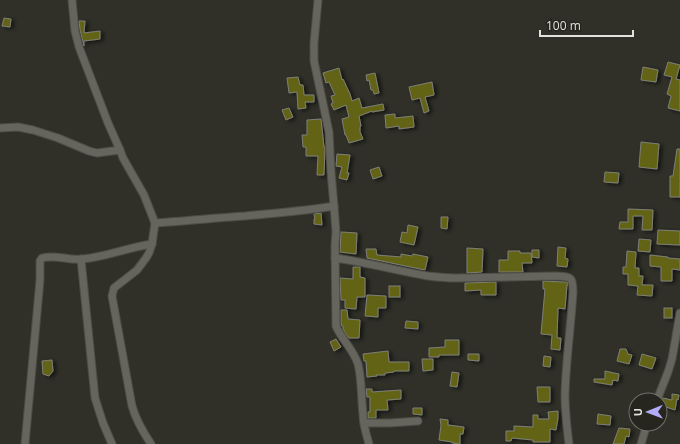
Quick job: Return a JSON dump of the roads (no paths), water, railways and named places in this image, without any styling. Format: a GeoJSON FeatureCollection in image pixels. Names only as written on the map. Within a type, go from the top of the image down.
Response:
{"type":"FeatureCollection","features":[{"type":"Feature","properties":{"kind":"street"},"geometry":{"type":"LineString","coordinates":[[72,0],[75,31],[79,47],[108,123],[125,162],[146,200],[155,223],[150,253],[137,270],[114,288],[112,296],[132,406],[142,430],[151,444]]}},
{"type":"Feature","properties":{"kind":"street"},"geometry":{"type":"LineString","coordinates":[[318,0],[314,37],[314,61],[329,132],[336,232],[336,326],[339,333],[352,350],[358,365],[364,423],[369,444]]}},
{"type":"Feature","properties":{"kind":"street"},"geometry":{"type":"LineString","coordinates":[[0,128],[18,127],[33,130],[97,153],[120,150]]}},
{"type":"Feature","properties":{"kind":"street"},"geometry":{"type":"LineString","coordinates":[[155,223],[272,214],[334,206]]}},
{"type":"Feature","properties":{"kind":"street"},"geometry":{"type":"LineString","coordinates":[[25,444],[40,280],[40,261],[42,258],[51,257],[81,259],[152,244]]}},
{"type":"Feature","properties":{"kind":"street"},"geometry":{"type":"LineString","coordinates":[[336,258],[428,276],[456,278],[556,276],[570,278],[573,283],[573,292],[565,395],[569,444]]}},
{"type":"Feature","properties":{"kind":"street"},"geometry":{"type":"LineString","coordinates":[[81,259],[95,398],[112,444]]}},
{"type":"Feature","properties":{"kind":"street"},"geometry":{"type":"LineString","coordinates":[[660,392],[672,359],[680,313]]}},
{"type":"Feature","properties":{"kind":"street"},"geometry":{"type":"LineString","coordinates":[[364,423],[418,421]]}},
{"type":"Feature","properties":{"kind":"street"},"geometry":{"type":"LineString","coordinates":[[641,444],[645,432]]}}]}
